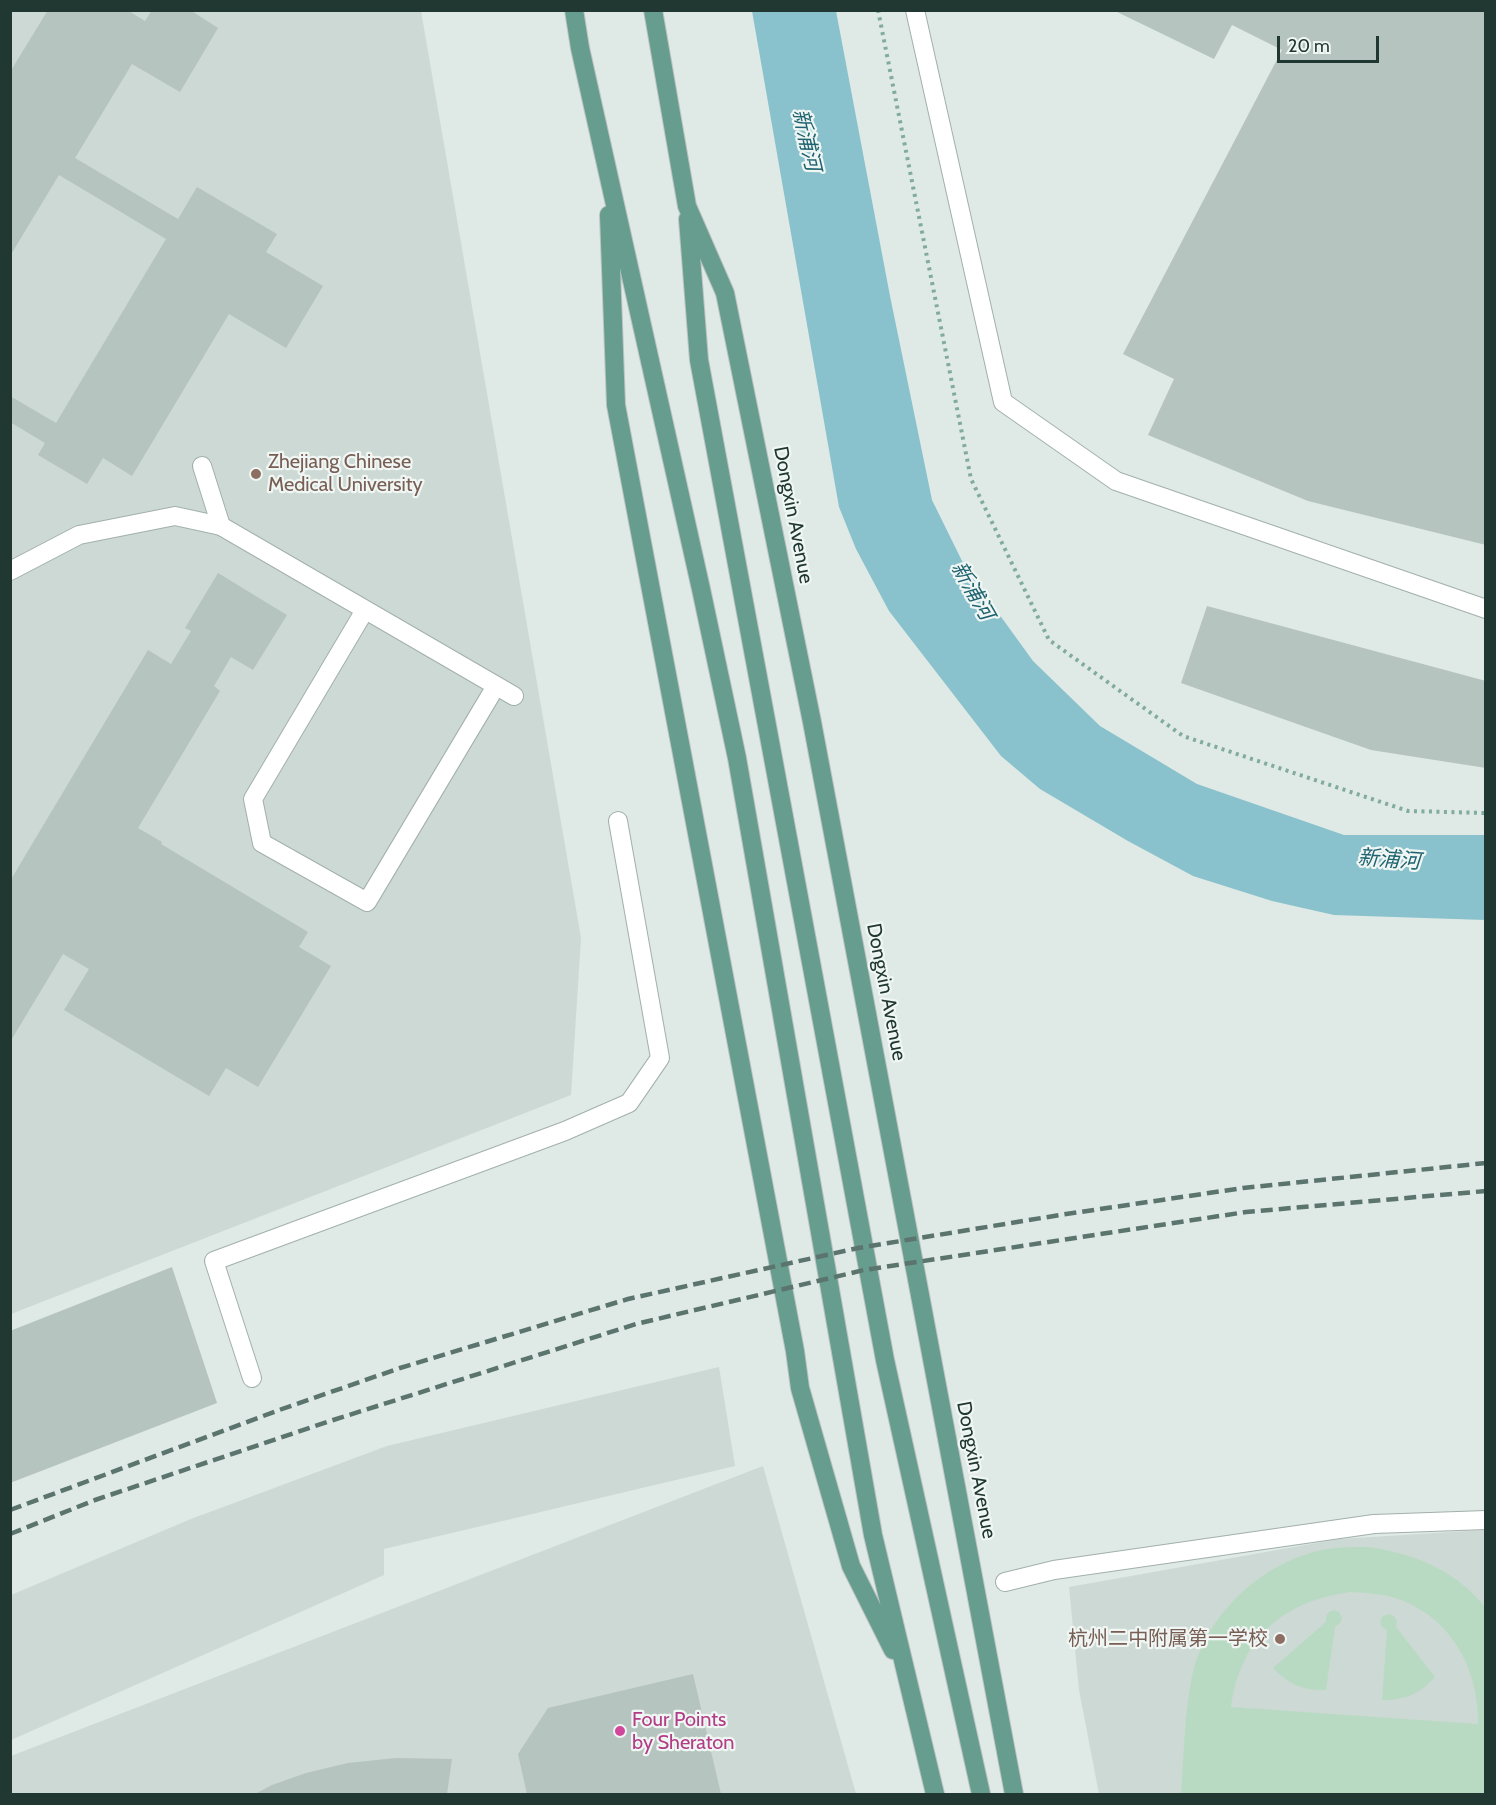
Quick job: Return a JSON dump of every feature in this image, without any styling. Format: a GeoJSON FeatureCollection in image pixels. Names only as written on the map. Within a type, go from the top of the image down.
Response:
{"type":"FeatureCollection","features":[{"type":"Feature","properties":{"kind":"main road"},"geometry":{"type":"LineString","coordinates":[[574,10],[580,48],[699,577],[737,758],[873,1535],[935,1794]]}},
{"type":"Feature","properties":{"kind":"main road","name":"Dongxin Avenue"},"geometry":{"type":"LineString","coordinates":[[653,10],[687,206],[699,360],[885,1360],[981,1794]]}},
{"type":"Feature","properties":{"kind":"main road"},"geometry":{"type":"LineString","coordinates":[[607,170],[616,405],[793,1340],[800,1388],[851,1566],[907,1678]]}},
{"type":"Feature","properties":{"kind":"main road","name":"Dongxin Avenue"},"geometry":{"type":"LineString","coordinates":[[687,206],[725,292],[728,304],[814,734],[1014,1794]]}},
{"type":"Feature","properties":{"kind":"street"},"geometry":{"type":"LineString","coordinates":[[915,10],[1003,402],[1116,481],[1485,609]]}},
{"type":"Feature","properties":{"kind":"street"},"geometry":{"type":"LineString","coordinates":[[202,466],[221,526]]}},
{"type":"Feature","properties":{"kind":"street"},"geometry":{"type":"LineString","coordinates":[[10,572],[79,535],[175,516],[221,526],[514,696]]}},
{"type":"Feature","properties":{"kind":"street"},"geometry":{"type":"LineString","coordinates":[[365,610],[253,799],[262,843],[367,902],[496,686]]}},
{"type":"Feature","properties":{"kind":"street"},"geometry":{"type":"LineString","coordinates":[[252,1378],[214,1261],[565,1131],[629,1103],[660,1058],[618,822]]}},
{"type":"Feature","properties":{"kind":"street"},"geometry":{"type":"LineString","coordinates":[[1005,1582],[1053,1570],[1374,1524],[1485,1520]]}},
{"type":"Feature","properties":{"kind":"path"},"geometry":{"type":"LineString","coordinates":[[878,10],[971,479],[1049,640],[1183,736],[1408,811],[1485,813]]}},
{"type":"Feature","properties":{"kind":"shaded area","name":"Zhejiang Chinese Medical University"},"geometry":{"type":"Polygon","coordinates":[[[11,11],[421,11],[581,938],[571,1095],[11,1314],[11,11]]]}},
{"type":"Feature","properties":{"kind":"shaded area"},"geometry":{"type":"Polygon","coordinates":[[[719,1367],[735,1466],[384,1549],[384,1575],[11,1740],[11,1595],[191,1519],[387,1446],[719,1367]]]}},
{"type":"Feature","properties":{"kind":"shaded area"},"geometry":{"type":"Polygon","coordinates":[[[763,1466],[856,1794],[11,1794],[11,1756],[763,1466]]]}},
{"type":"Feature","properties":{"kind":"shaded area","name":"杭州二中附属第一学校"},"geometry":{"type":"Polygon","coordinates":[[[1485,1530],[1485,1794],[1099,1794],[1079,1690],[1069,1587],[1339,1539],[1485,1530]]]}},
{"type":"Feature","properties":{"kind":"green space"},"geometry":{"type":"Polygon","coordinates":[[[1369,1547],[1402,1554],[1433,1566],[1461,1583],[1485,1607],[1485,1794],[1181,1794],[1186,1720],[1192,1676],[1208,1635],[1220,1616],[1251,1584],[1289,1561],[1325,1550],[1369,1547]],[[1351,1592],[1305,1604],[1286,1614],[1269,1627],[1255,1642],[1244,1661],[1236,1682],[1231,1707],[1478,1724],[1474,1685],[1468,1667],[1448,1634],[1435,1620],[1401,1600],[1383,1595],[1351,1592]]]}},
{"type":"Feature","properties":{"kind":"green space"},"geometry":{"type":"Polygon","coordinates":[[[1334,1610],[1339,1612],[1342,1618],[1335,1627],[1326,1690],[1303,1688],[1284,1678],[1273,1668],[1326,1622],[1326,1616],[1334,1610]]]}},
{"type":"Feature","properties":{"kind":"green space"},"geometry":{"type":"Polygon","coordinates":[[[1389,1614],[1394,1616],[1397,1621],[1396,1627],[1435,1677],[1424,1688],[1411,1695],[1382,1700],[1387,1630],[1382,1627],[1380,1621],[1383,1616],[1389,1614]]]}},
{"type":"Feature","properties":{"kind":"water","name":"新浦河"},"geometry":{"type":"Polygon","coordinates":[[[752,11],[836,11],[890,296],[932,500],[965,567],[1033,661],[1100,726],[1197,784],[1344,835],[1485,835],[1485,920],[1334,915],[1272,901],[1193,876],[1040,789],[1001,756],[889,611],[856,549],[839,507],[752,11]]]}},
{"type":"Feature","properties":{"kind":"building"},"geometry":{"type":"Polygon","coordinates":[[[48,10],[127,10],[145,21],[152,10],[190,10],[218,28],[180,92],[132,64],[75,158],[178,219],[197,187],[277,234],[266,252],[323,286],[286,348],[229,314],[132,476],[103,458],[87,484],[38,455],[45,443],[10,422],[10,396],[56,423],[166,239],[59,175],[10,256],[10,72],[48,10]]]}},
{"type":"Feature","properties":{"kind":"building"},"geometry":{"type":"Polygon","coordinates":[[[1113,10],[1486,10],[1486,545],[1308,501],[1148,435],[1174,379],[1123,354],[1282,50],[1232,25],[1214,59],[1113,10]]]}},
{"type":"Feature","properties":{"kind":"building"},"geometry":{"type":"Polygon","coordinates":[[[218,573],[287,615],[253,670],[231,657],[214,686],[220,691],[138,828],[308,932],[299,947],[331,966],[258,1087],[226,1068],[209,1096],[64,1010],[89,969],[63,954],[10,1042],[10,881],[148,650],[171,664],[191,631],[185,628],[218,573]]]}},
{"type":"Feature","properties":{"kind":"building"},"geometry":{"type":"Polygon","coordinates":[[[1207,606],[1486,681],[1486,768],[1371,750],[1181,683],[1207,606]]]}},
{"type":"Feature","properties":{"kind":"building"},"geometry":{"type":"Polygon","coordinates":[[[172,1267],[217,1403],[10,1483],[10,1331],[172,1267]]]}},
{"type":"Feature","properties":{"kind":"building","name":"Four Points by Sheraton"},"geometry":{"type":"Polygon","coordinates":[[[693,1674],[721,1794],[527,1794],[518,1754],[548,1708],[693,1674]]]}},
{"type":"Feature","properties":{"kind":"building"},"geometry":{"type":"Polygon","coordinates":[[[396,1758],[452,1759],[447,1794],[255,1794],[272,1785],[306,1773],[348,1763],[396,1758]]]}},
{"type":"Feature","properties":{"kind":"railway"},"geometry":{"type":"LineString","coordinates":[[10,1510],[282,1409],[400,1368],[628,1299],[858,1248],[1060,1215],[1243,1188],[1486,1163]]}},
{"type":"Feature","properties":{"kind":"railway"},"geometry":{"type":"LineString","coordinates":[[10,1534],[95,1500],[330,1421],[636,1324],[864,1270],[1246,1212],[1486,1191]]}},
{"type":"Feature","properties":{"kind":"place","name":"Zhejiang Chinese Medical University"},"geometry":{"type":"Point","coordinates":[256,474]}},
{"type":"Feature","properties":{"kind":"place","name":"杭州二中附属第一学校"},"geometry":{"type":"Point","coordinates":[1280,1639]}},
{"type":"Feature","properties":{"kind":"place","name":"Four Points by Sheraton"},"geometry":{"type":"Point","coordinates":[620,1731]}}]}
